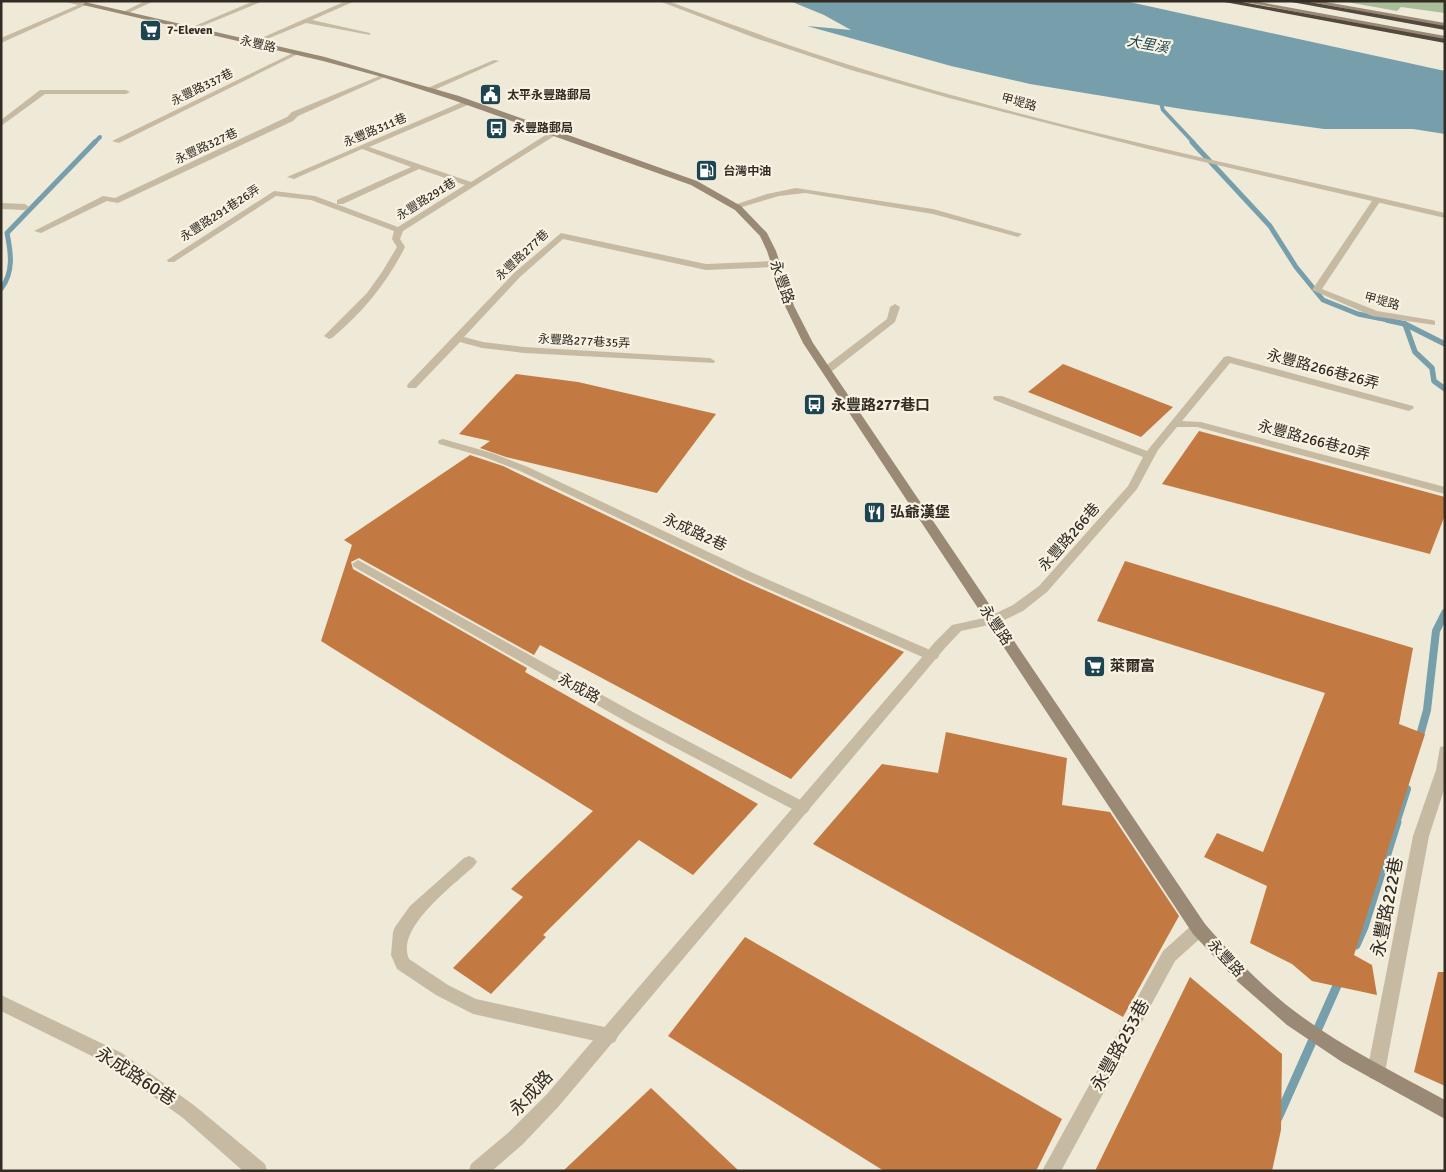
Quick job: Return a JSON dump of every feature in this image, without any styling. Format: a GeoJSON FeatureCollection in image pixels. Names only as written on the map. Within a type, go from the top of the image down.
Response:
{"type":"FeatureCollection","features":[{"type":"Feature","properties":{"kind":"highway"},"geometry":{"type":"LineString","coordinates":[[1223,1],[1445,38]]}},
{"type":"Feature","properties":{"kind":"highway"},"geometry":{"type":"LineString","coordinates":[[1255,1],[1445,38]]}},
{"type":"Feature","properties":{"kind":"highway"},"geometry":{"type":"LineString","coordinates":[[1290,1],[1445,27]]}},
{"type":"Feature","properties":{"kind":"street"},"geometry":{"type":"LineString","coordinates":[[65,1],[89,3]]}},
{"type":"Feature","properties":{"kind":"street"},"geometry":{"type":"LineString","coordinates":[[124,13],[151,1]]}},
{"type":"Feature","properties":{"kind":"street"},"geometry":{"type":"LineString","coordinates":[[193,28],[260,1]]}},
{"type":"Feature","properties":{"kind":"street"},"geometry":{"type":"LineString","coordinates":[[253,43],[352,1]]}},
{"type":"Feature","properties":{"kind":"street","name":"甲堤路"},"geometry":{"type":"LineString","coordinates":[[662,1],[757,37],[895,80],[1032,119],[1445,216]]}},
{"type":"Feature","properties":{"kind":"street"},"geometry":{"type":"LineString","coordinates":[[1243,1],[1445,38]]}},
{"type":"Feature","properties":{"kind":"street"},"geometry":{"type":"LineString","coordinates":[[1308,1],[1445,27]]}},
{"type":"Feature","properties":{"kind":"street"},"geometry":{"type":"LineString","coordinates":[[1,41],[89,3]]}},
{"type":"Feature","properties":{"kind":"street","name":"永豐路"},"geometry":{"type":"LineString","coordinates":[[89,3],[124,13],[297,53],[429,89],[694,183],[719,195],[735,206],[755,223],[770,246],[795,321],[1199,929],[1229,963],[1293,1020],[1376,1072]]}},
{"type":"Feature","properties":{"kind":"street"},"geometry":{"type":"LineString","coordinates":[[305,21],[368,34]]}},
{"type":"Feature","properties":{"kind":"street","name":"永豐路337巷"},"geometry":{"type":"LineString","coordinates":[[116,141],[297,53]]}},
{"type":"Feature","properties":{"kind":"street"},"geometry":{"type":"LineString","coordinates":[[429,89],[496,61]]}},
{"type":"Feature","properties":{"kind":"street","name":"永豐路327巷"},"geometry":{"type":"LineString","coordinates":[[38,231],[106,198],[115,201],[290,119],[295,114],[384,76]]}},
{"type":"Feature","properties":{"kind":"street"},"geometry":{"type":"LineString","coordinates":[[1,124],[43,92],[126,92]]}},
{"type":"Feature","properties":{"kind":"street","name":"永豐路311巷"},"geometry":{"type":"LineString","coordinates":[[291,177],[468,102]]}},
{"type":"Feature","properties":{"kind":"street","name":"永豐路291巷"},"geometry":{"type":"LineString","coordinates":[[329,336],[354,314],[391,268],[401,247],[396,239],[399,230],[555,133]]}},
{"type":"Feature","properties":{"kind":"street"},"geometry":{"type":"LineString","coordinates":[[362,147],[472,185]]}},
{"type":"Feature","properties":{"kind":"street"},"geometry":{"type":"LineString","coordinates":[[340,202],[417,167]]}},
{"type":"Feature","properties":{"kind":"street"},"geometry":{"type":"LineString","coordinates":[[735,206],[780,193],[805,191],[932,212],[1018,234]]}},
{"type":"Feature","properties":{"kind":"street","name":"永豐路291巷26弄"},"geometry":{"type":"LineString","coordinates":[[170,260],[274,193],[312,198],[399,230]]}},
{"type":"Feature","properties":{"kind":"street","name":"甲堤路"},"geometry":{"type":"LineString","coordinates":[[1377,200],[1317,290],[1375,314],[1432,323]]}},
{"type":"Feature","properties":{"kind":"street"},"geometry":{"type":"LineString","coordinates":[[1,206],[25,207]]}},
{"type":"Feature","properties":{"kind":"street","name":"永豐路277巷"},"geometry":{"type":"LineString","coordinates":[[412,386],[517,275],[561,236],[706,267],[775,264]]}},
{"type":"Feature","properties":{"kind":"street"},"geometry":{"type":"LineString","coordinates":[[827,370],[892,320],[895,307]]}},
{"type":"Feature","properties":{"kind":"street","name":"永豐路277巷35弄"},"geometry":{"type":"LineString","coordinates":[[458,338],[482,345],[524,350],[710,360]]}},
{"type":"Feature","properties":{"kind":"street","name":"永豐路266巷26弄"},"geometry":{"type":"LineString","coordinates":[[1228,359],[1409,408]]}},
{"type":"Feature","properties":{"kind":"street","name":"永豐路266巷"},"geometry":{"type":"LineString","coordinates":[[993,620],[1018,608],[1043,589],[1133,487],[1150,456],[1228,359]]}},
{"type":"Feature","properties":{"kind":"street"},"geometry":{"type":"LineString","coordinates":[[998,398],[1150,456]]}},
{"type":"Feature","properties":{"kind":"street","name":"永豐路266巷20弄"},"geometry":{"type":"LineString","coordinates":[[1175,424],[1196,424],[1445,491]]}},
{"type":"Feature","properties":{"kind":"street","name":"永成路2巷"},"geometry":{"type":"LineString","coordinates":[[443,442],[488,455],[524,469],[750,576],[932,656]]}},
{"type":"Feature","properties":{"kind":"street","name":"永成路"},"geometry":{"type":"LineString","coordinates":[[358,564],[637,721],[802,808]]}},
{"type":"Feature","properties":{"kind":"street","name":"永成路"},"geometry":{"type":"LineString","coordinates":[[478,1171],[516,1138],[553,1100],[957,628],[993,620]]}},
{"type":"Feature","properties":{"kind":"street","name":"永豐路222巷"},"geometry":{"type":"LineString","coordinates":[[1376,1072],[1421,836],[1443,770],[1445,751]]}},
{"type":"Feature","properties":{"kind":"street"},"geometry":{"type":"LineString","coordinates":[[469,862],[416,911],[402,932],[399,950],[403,964],[442,990],[473,1006],[609,1036]]}},
{"type":"Feature","properties":{"kind":"street","name":"永豐路253巷"},"geometry":{"type":"LineString","coordinates":[[1051,1171],[1169,956],[1199,929]]}},
{"type":"Feature","properties":{"kind":"street","name":"永成路60巷"},"geometry":{"type":"LineString","coordinates":[[1,1003],[116,1059],[189,1112],[258,1171]]}},
{"type":"Feature","properties":{"kind":"street"},"geometry":{"type":"LineString","coordinates":[[1376,1072],[1445,1110]]}},
{"type":"Feature","properties":{"kind":"green space"},"geometry":{"type":"Polygon","coordinates":[[[1341,1],[1445,1],[1445,13],[1401,7],[1397,11],[1341,1]]]}},
{"type":"Feature","properties":{"kind":"water","name":"大里溪"},"geometry":{"type":"Polygon","coordinates":[[[790,1],[1125,1],[1445,71],[1445,134],[1413,129],[1324,129],[1188,110],[1030,84],[951,66],[807,26],[851,30],[824,15],[790,1]]]}},
{"type":"Feature","properties":{"kind":"building"},"geometry":{"type":"Polygon","coordinates":[[[1063,364],[1173,407],[1141,437],[1028,392],[1063,364]]]}},
{"type":"Feature","properties":{"kind":"building"},"geometry":{"type":"Polygon","coordinates":[[[516,374],[578,382],[716,414],[657,493],[506,457],[480,448],[490,441],[459,434],[516,374]]]}},
{"type":"Feature","properties":{"kind":"building"},"geometry":{"type":"Polygon","coordinates":[[[1199,431],[1445,497],[1445,515],[1430,554],[1162,484],[1199,431]]]}},
{"type":"Feature","properties":{"kind":"building"},"geometry":{"type":"Polygon","coordinates":[[[470,455],[503,466],[744,581],[904,652],[791,779],[540,645],[534,655],[359,558],[351,562],[353,569],[527,668],[525,672],[758,804],[693,875],[639,840],[543,935],[546,937],[491,994],[453,968],[523,897],[511,889],[593,811],[321,641],[352,545],[344,540],[470,455]]]}},
{"type":"Feature","properties":{"kind":"building"},"geometry":{"type":"Polygon","coordinates":[[[1125,561],[1413,648],[1399,724],[1425,734],[1354,955],[1372,965],[1377,995],[1312,981],[1292,964],[1250,943],[1267,886],[1204,857],[1217,833],[1263,852],[1325,693],[1097,621],[1125,561]]]}},
{"type":"Feature","properties":{"kind":"building"},"geometry":{"type":"Polygon","coordinates":[[[946,732],[1067,758],[1062,805],[1110,812],[1179,916],[1123,1017],[813,844],[882,764],[938,773],[946,732]]]}},
{"type":"Feature","properties":{"kind":"building"},"geometry":{"type":"Polygon","coordinates":[[[745,937],[1062,1119],[1036,1171],[884,1171],[668,1036],[745,937]]]}},
{"type":"Feature","properties":{"kind":"building"},"geometry":{"type":"Polygon","coordinates":[[[1438,972],[1445,972],[1445,1086],[1414,1072],[1438,972]]]}},
{"type":"Feature","properties":{"kind":"building"},"geometry":{"type":"Polygon","coordinates":[[[1190,977],[1282,1054],[1281,1130],[1272,1171],[1095,1171],[1190,977]]]}},
{"type":"Feature","properties":{"kind":"building"},"geometry":{"type":"Polygon","coordinates":[[[651,1088],[739,1171],[563,1171],[651,1088]]]}},
{"type":"Feature","properties":{"kind":"waterway"},"geometry":{"type":"LineString","coordinates":[[1159,97],[1163,110],[1194,143]]}},
{"type":"Feature","properties":{"kind":"waterway"},"geometry":{"type":"LineString","coordinates":[[95,142],[100,137]]}},
{"type":"Feature","properties":{"kind":"waterway"},"geometry":{"type":"LineString","coordinates":[[1,289],[10,269],[7,233],[95,142]]}},
{"type":"Feature","properties":{"kind":"waterway"},"geometry":{"type":"LineString","coordinates":[[1192,142],[1270,226],[1296,267],[1323,300],[1358,314],[1393,321]]}},
{"type":"Feature","properties":{"kind":"waterway"},"geometry":{"type":"LineString","coordinates":[[1387,320],[1405,324]]}},
{"type":"Feature","properties":{"kind":"waterway"},"geometry":{"type":"LineString","coordinates":[[1405,324],[1445,344]]}},
{"type":"Feature","properties":{"kind":"waterway"},"geometry":{"type":"LineString","coordinates":[[1405,324],[1415,352],[1432,368],[1434,381],[1445,389]]}},
{"type":"Feature","properties":{"kind":"waterway"},"geometry":{"type":"LineString","coordinates":[[1419,739],[1427,710],[1436,631],[1445,613]]}},
{"type":"Feature","properties":{"kind":"waterway"},"geometry":{"type":"LineString","coordinates":[[1396,823],[1407,789]]}},
{"type":"Feature","properties":{"kind":"waterway"},"geometry":{"type":"LineString","coordinates":[[1356,945],[1364,927],[1397,822]]}},
{"type":"Feature","properties":{"kind":"waterway"},"geometry":{"type":"LineString","coordinates":[[1278,1118],[1340,979]]}},
{"type":"Feature","properties":{"kind":"place","name":"7-Eleven"},"geometry":{"type":"Point","coordinates":[151,30]}},
{"type":"Feature","properties":{"kind":"place","name":"太平永豐路郵局"},"geometry":{"type":"Point","coordinates":[491,95]}},
{"type":"Feature","properties":{"kind":"place","name":"永豐路郵局"},"geometry":{"type":"Point","coordinates":[497,128]}},
{"type":"Feature","properties":{"kind":"place","name":"台灣中油"},"geometry":{"type":"Point","coordinates":[707,171]}},
{"type":"Feature","properties":{"kind":"place","name":"永豐路277巷口"},"geometry":{"type":"Point","coordinates":[815,405]}},
{"type":"Feature","properties":{"kind":"place","name":"弘爺漢堡"},"geometry":{"type":"Point","coordinates":[874,512]}},
{"type":"Feature","properties":{"kind":"place","name":"萊爾富"},"geometry":{"type":"Point","coordinates":[1094,666]}}]}
